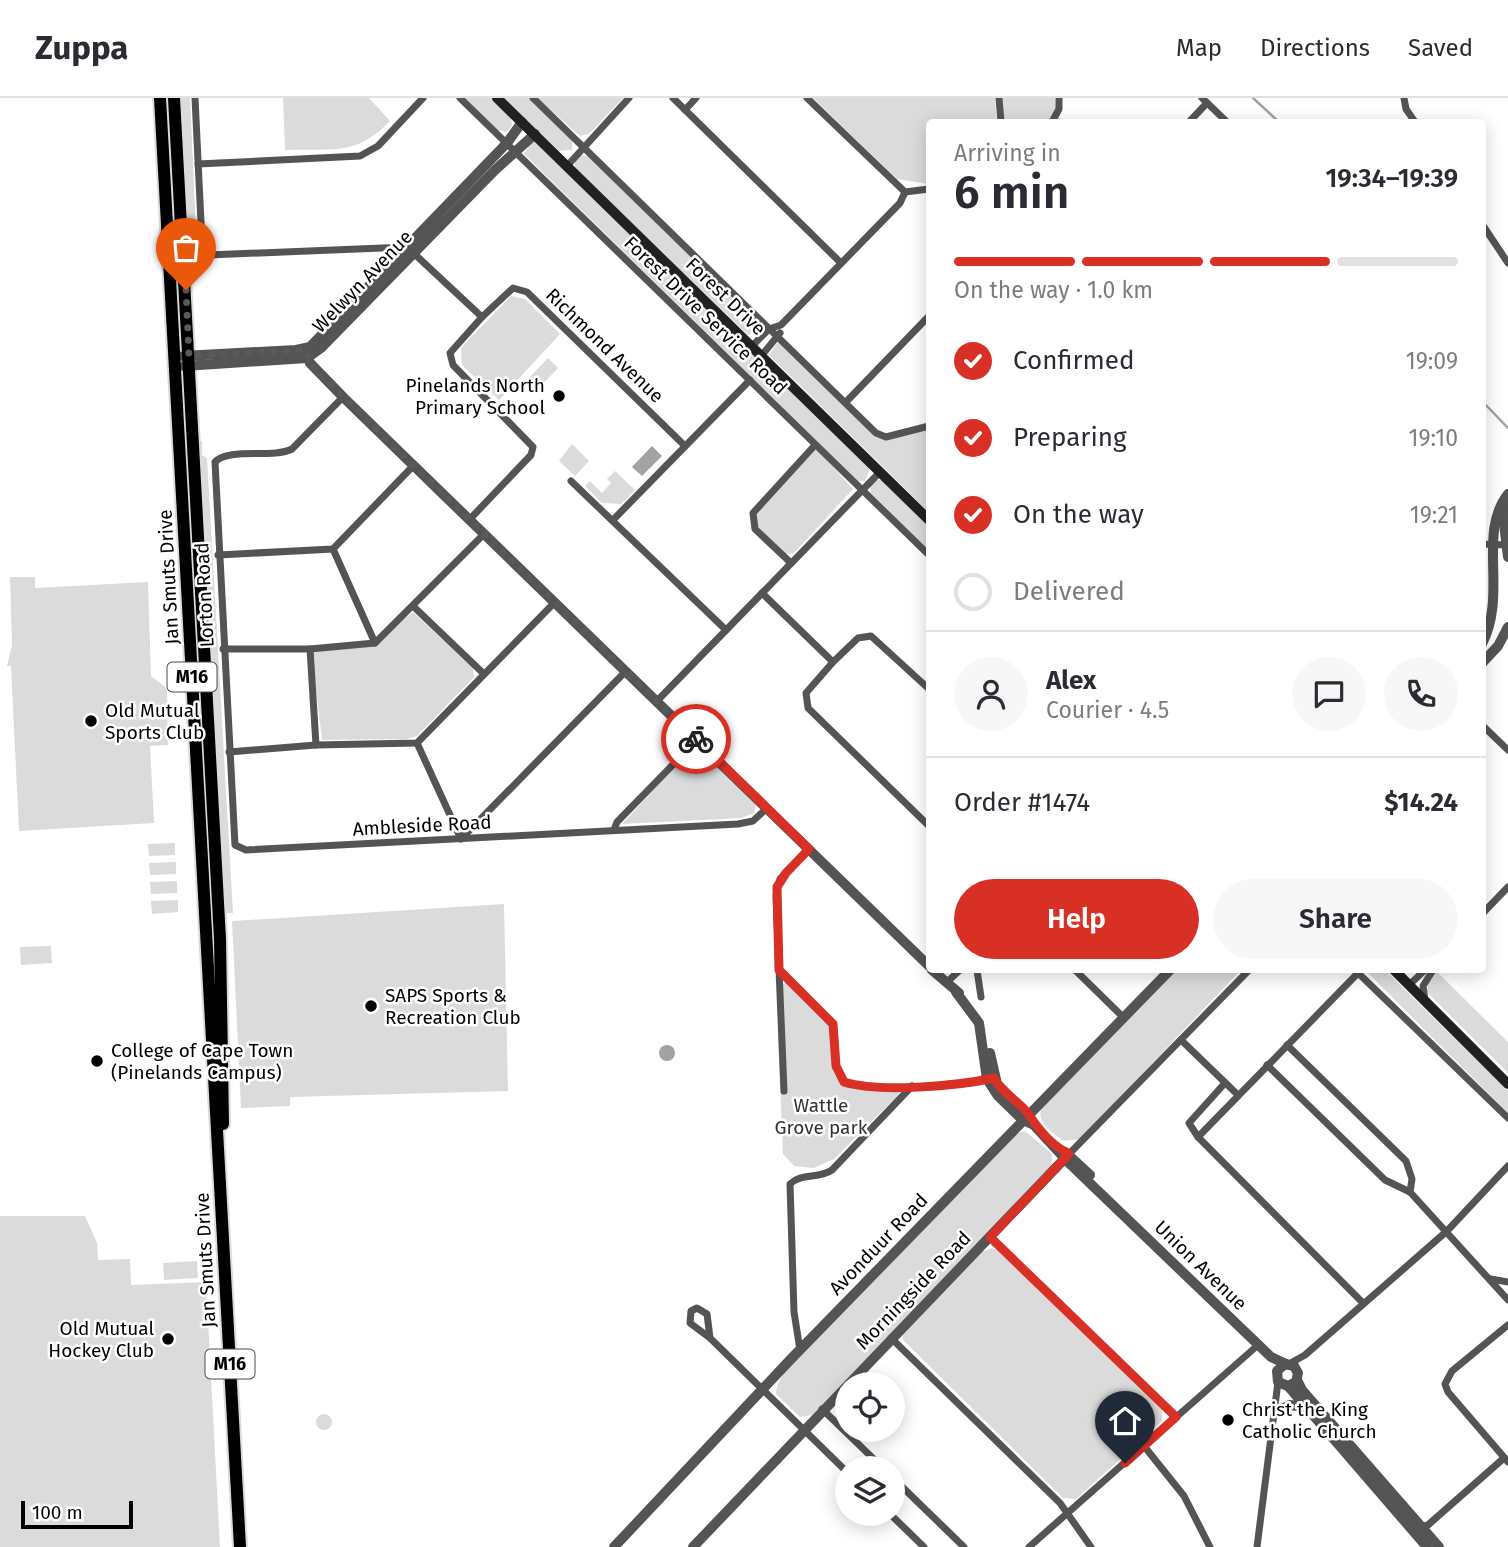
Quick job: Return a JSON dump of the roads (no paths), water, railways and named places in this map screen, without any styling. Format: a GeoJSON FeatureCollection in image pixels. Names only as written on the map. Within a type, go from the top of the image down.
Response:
{"type":"FeatureCollection","features":[{"type":"Feature","properties":{"kind":"main road","name":"Jan Smuts Drive"},"geometry":{"type":"LineString","coordinates":[[160,98],[182,361]]}},
{"type":"Feature","properties":{"kind":"main road","name":"Jan Smuts Drive"},"geometry":{"type":"LineString","coordinates":[[174,98],[182,361],[240,1547]]}},
{"type":"Feature","properties":{"kind":"main road","name":"Forest Drive"},"geometry":{"type":"LineString","coordinates":[[497,98],[926,517]]}},
{"type":"Feature","properties":{"kind":"main road"},"geometry":{"type":"LineString","coordinates":[[1397,973],[1508,1084]]}},
{"type":"Feature","properties":{"kind":"street"},"geometry":{"type":"LineString","coordinates":[[195,98],[204,251],[215,257],[410,250],[482,317],[453,348],[450,359],[532,442],[533,451],[470,519]]}},
{"type":"Feature","properties":{"kind":"street"},"geometry":{"type":"LineString","coordinates":[[198,164],[360,156],[378,146],[423,98]]}},
{"type":"Feature","properties":{"kind":"street","name":"Forest Drive Service Road"},"geometry":{"type":"LineString","coordinates":[[460,98],[926,552]]}},
{"type":"Feature","properties":{"kind":"street","name":"Forest Drive Service Road"},"geometry":{"type":"LineString","coordinates":[[533,98],[876,433],[886,437],[926,427]]}},
{"type":"Feature","properties":{"kind":"street"},"geometry":{"type":"LineString","coordinates":[[567,166],[629,98]]}},
{"type":"Feature","properties":{"kind":"street"},"geometry":{"type":"LineString","coordinates":[[673,98],[841,263]]}},
{"type":"Feature","properties":{"kind":"street"},"geometry":{"type":"LineString","coordinates":[[685,110],[696,98]]}},
{"type":"Feature","properties":{"kind":"street"},"geometry":{"type":"LineString","coordinates":[[807,98],[905,192]]}},
{"type":"Feature","properties":{"kind":"street"},"geometry":{"type":"LineString","coordinates":[[999,98],[1001,119]]}},
{"type":"Feature","properties":{"kind":"street"},"geometry":{"type":"LineString","coordinates":[[1054,119],[1059,109],[1059,98]]}},
{"type":"Feature","properties":{"kind":"street"},"geometry":{"type":"LineString","coordinates":[[1404,98],[1406,109],[1413,119]]}},
{"type":"Feature","properties":{"kind":"street"},"geometry":{"type":"LineString","coordinates":[[1191,119],[1205,100],[1224,119]]}},
{"type":"Feature","properties":{"kind":"street","name":"Welwyn Avenue"},"geometry":{"type":"LineString","coordinates":[[511,147],[522,122]]}},
{"type":"Feature","properties":{"kind":"street","name":"Welwyn Avenue"},"geometry":{"type":"LineString","coordinates":[[306,354],[511,147],[535,134]]}},
{"type":"Feature","properties":{"kind":"street"},"geometry":{"type":"LineString","coordinates":[[905,192],[926,189]]}},
{"type":"Feature","properties":{"kind":"street"},"geometry":{"type":"LineString","coordinates":[[751,346],[769,329],[781,325],[900,203],[905,192]]}},
{"type":"Feature","properties":{"kind":"street"},"geometry":{"type":"LineString","coordinates":[[1486,230],[1508,263]]}},
{"type":"Feature","properties":{"kind":"street","name":"Welwyn Avenue"},"geometry":{"type":"LineString","coordinates":[[182,361],[306,354],[321,348],[410,250]]}},
{"type":"Feature","properties":{"kind":"street","name":"Richmond Avenue"},"geometry":{"type":"LineString","coordinates":[[482,317],[507,291],[521,288],[685,446]]}},
{"type":"Feature","properties":{"kind":"street"},"geometry":{"type":"LineString","coordinates":[[846,401],[926,319]]}},
{"type":"Feature","properties":{"kind":"street"},"geometry":{"type":"LineString","coordinates":[[762,355],[779,337],[781,325]]}},
{"type":"Feature","properties":{"kind":"street"},"geometry":{"type":"LineString","coordinates":[[318,370],[316,360],[321,348]]}},
{"type":"Feature","properties":{"kind":"street"},"geometry":{"type":"LineString","coordinates":[[306,354],[343,397],[926,963]]}},
{"type":"Feature","properties":{"kind":"street"},"geometry":{"type":"LineString","coordinates":[[613,520],[750,380]]}},
{"type":"Feature","properties":{"kind":"street","name":"Lorton Road"},"geometry":{"type":"LineString","coordinates":[[234,845],[215,462],[223,456],[292,450],[343,397]]}},
{"type":"Feature","properties":{"kind":"street"},"geometry":{"type":"LineString","coordinates":[[791,563],[755,528],[753,513],[816,445]]}},
{"type":"Feature","properties":{"kind":"street"},"geometry":{"type":"LineString","coordinates":[[218,555],[333,549],[414,465]]}},
{"type":"Feature","properties":{"kind":"street"},"geometry":{"type":"LineString","coordinates":[[657,701],[880,472]]}},
{"type":"Feature","properties":{"kind":"street"},"geometry":{"type":"LineString","coordinates":[[571,481],[726,630]]}},
{"type":"Feature","properties":{"kind":"street"},"geometry":{"type":"LineString","coordinates":[[1508,494],[1499,509],[1501,545],[1508,557]]}},
{"type":"Feature","properties":{"kind":"street"},"geometry":{"type":"LineString","coordinates":[[1486,635],[1498,608],[1501,545],[1508,505]]}},
{"type":"Feature","properties":{"kind":"street"},"geometry":{"type":"LineString","coordinates":[[223,649],[310,649],[375,643],[485,534]]}},
{"type":"Feature","properties":{"kind":"street"},"geometry":{"type":"LineString","coordinates":[[1486,544],[1501,545]]}},
{"type":"Feature","properties":{"kind":"street"},"geometry":{"type":"LineString","coordinates":[[333,549],[375,643]]}},
{"type":"Feature","properties":{"kind":"street"},"geometry":{"type":"LineString","coordinates":[[762,593],[834,663]]}},
{"type":"Feature","properties":{"kind":"street"},"geometry":{"type":"LineString","coordinates":[[229,752],[316,745],[417,743],[555,602]]}},
{"type":"Feature","properties":{"kind":"street"},"geometry":{"type":"LineString","coordinates":[[414,607],[484,674]]}},
{"type":"Feature","properties":{"kind":"street"},"geometry":{"type":"LineString","coordinates":[[1486,659],[1498,646],[1508,627]]}},
{"type":"Feature","properties":{"kind":"street"},"geometry":{"type":"LineString","coordinates":[[926,686],[871,636],[858,638],[806,693],[808,708],[926,823]]}},
{"type":"Feature","properties":{"kind":"street"},"geometry":{"type":"LineString","coordinates":[[310,649],[316,745]]}},
{"type":"Feature","properties":{"kind":"street"},"geometry":{"type":"LineString","coordinates":[[417,743],[461,839],[626,671]]}},
{"type":"Feature","properties":{"kind":"street"},"geometry":{"type":"LineString","coordinates":[[1486,729],[1508,750]]}},
{"type":"Feature","properties":{"kind":"street"},"geometry":{"type":"LineString","coordinates":[[614,830],[617,822],[697,740]]}},
{"type":"Feature","properties":{"kind":"street","name":"Ambleside Road"},"geometry":{"type":"LineString","coordinates":[[234,845],[246,850],[746,823],[767,808]]}},
{"type":"Feature","properties":{"kind":"street"},"geometry":{"type":"LineString","coordinates":[[784,1091],[777,887],[786,873],[809,849]]}},
{"type":"Feature","properties":{"kind":"street"},"geometry":{"type":"LineString","coordinates":[[1486,910],[1508,887]]}},
{"type":"Feature","properties":{"kind":"street"},"geometry":{"type":"LineString","coordinates":[[779,970],[833,1024],[836,1066],[844,1082],[912,1086],[990,1079],[984,1019],[975,1006],[936,973]]}},
{"type":"Feature","properties":{"kind":"street"},"geometry":{"type":"LineString","coordinates":[[946,983],[957,973]]}},
{"type":"Feature","properties":{"kind":"street"},"geometry":{"type":"LineString","coordinates":[[977,973],[981,997]]}},
{"type":"Feature","properties":{"kind":"street"},"geometry":{"type":"LineString","coordinates":[[1078,973],[1124,1017]]}},
{"type":"Feature","properties":{"kind":"street","name":"Avonduur Road"},"geometry":{"type":"LineString","coordinates":[[614,1547],[762,1389],[1028,1119],[1167,973]]}},
{"type":"Feature","properties":{"kind":"street","name":"Morningside Road"},"geometry":{"type":"LineString","coordinates":[[693,1547],[802,1429],[1246,973]]}},
{"type":"Feature","properties":{"kind":"street"},"geometry":{"type":"LineString","coordinates":[[1198,1137],[1355,973]]}},
{"type":"Feature","properties":{"kind":"street"},"geometry":{"type":"LineString","coordinates":[[1359,973],[1508,1118]]}},
{"type":"Feature","properties":{"kind":"street"},"geometry":{"type":"LineString","coordinates":[[1409,985],[1423,973]]}},
{"type":"Feature","properties":{"kind":"street"},"geometry":{"type":"LineString","coordinates":[[1425,1001],[1423,986],[1431,973]]}},
{"type":"Feature","properties":{"kind":"street"},"geometry":{"type":"LineString","coordinates":[[1181,1040],[1238,1095]]}},
{"type":"Feature","properties":{"kind":"street"},"geometry":{"type":"LineString","coordinates":[[1287,1045],[1406,1161],[1412,1180],[1410,1192]]}},
{"type":"Feature","properties":{"kind":"street"},"geometry":{"type":"LineString","coordinates":[[1267,1065],[1385,1180],[1410,1192],[1508,1300]]}},
{"type":"Feature","properties":{"kind":"street","name":"Union Avenue"},"geometry":{"type":"LineString","coordinates":[[990,1079],[998,1096],[1028,1119],[1270,1357],[1417,1528],[1439,1547]]}},
{"type":"Feature","properties":{"kind":"street"},"geometry":{"type":"LineString","coordinates":[[1225,1083],[1189,1123],[1198,1137],[1363,1303]]}},
{"type":"Feature","properties":{"kind":"street"},"geometry":{"type":"LineString","coordinates":[[800,1350],[794,1312],[790,1184],[798,1178],[817,1177],[832,1170],[912,1086]]}},
{"type":"Feature","properties":{"kind":"street"},"geometry":{"type":"LineString","coordinates":[[1257,1547],[1277,1407],[1287,1375],[1304,1355],[1447,1231],[1508,1166]]}},
{"type":"Feature","properties":{"kind":"street"},"geometry":{"type":"LineString","coordinates":[[990,1237],[1176,1417]]}},
{"type":"Feature","properties":{"kind":"street"},"geometry":{"type":"LineString","coordinates":[[1490,1279],[1508,1282]]}},
{"type":"Feature","properties":{"kind":"street"},"geometry":{"type":"LineString","coordinates":[[1417,1528],[1428,1525],[1506,1460],[1448,1392],[1445,1384],[1452,1371],[1508,1325]]}},
{"type":"Feature","properties":{"kind":"street"},"geometry":{"type":"LineString","coordinates":[[710,1338],[835,1461]]}},
{"type":"Feature","properties":{"kind":"street"},"geometry":{"type":"LineString","coordinates":[[891,1338],[1060,1503],[1090,1547]]}},
{"type":"Feature","properties":{"kind":"street"},"geometry":{"type":"LineString","coordinates":[[1029,1547],[1258,1345]]}},
{"type":"Feature","properties":{"kind":"street"},"geometry":{"type":"LineString","coordinates":[[1277,1407],[1309,1405]]}},
{"type":"Feature","properties":{"kind":"street"},"geometry":{"type":"LineString","coordinates":[[822,1409],[871,1456]]}},
{"type":"Feature","properties":{"kind":"street"},"geometry":{"type":"LineString","coordinates":[[1144,1446],[1184,1496],[1210,1547]]}},
{"type":"Feature","properties":{"kind":"street"},"geometry":{"type":"LineString","coordinates":[[905,1490],[964,1547]]}},
{"type":"Feature","properties":{"kind":"street"},"geometry":{"type":"LineString","coordinates":[[902,1526],[924,1547]]}},
{"type":"Feature","properties":{"kind":"street","name":"Union Avenue"},"geometry":{"type":"LineString","coordinates":[[1417,1528],[1427,1547]]}},
{"type":"Feature","properties":{"kind":"waterway"},"geometry":{"type":"LineString","coordinates":[[1253,98],[1276,119]]}},
{"type":"Feature","properties":{"kind":"waterway"},"geometry":{"type":"LineString","coordinates":[[1486,405],[1508,428]]}},
{"type":"Feature","properties":{"kind":"place","name":"Pinelands North Primary School"},"geometry":{"type":"Point","coordinates":[559,396]}},
{"type":"Feature","properties":{"kind":"place","name":"Old Mutual Sports Club"},"geometry":{"type":"Point","coordinates":[91,721]}},
{"type":"Feature","properties":{"kind":"place","name":"SAPS Sports & Recreation Club"},"geometry":{"type":"Point","coordinates":[371,1006]}},
{"type":"Feature","properties":{"kind":"place","name":"College of Cape Town (Pinelands Campus)"},"geometry":{"type":"Point","coordinates":[97,1061]}},
{"type":"Feature","properties":{"kind":"place","name":"Old Mutual Hockey Club"},"geometry":{"type":"Point","coordinates":[168,1339]}},
{"type":"Feature","properties":{"kind":"place","name":"Christ the King Catholic Church"},"geometry":{"type":"Point","coordinates":[1228,1420]}},
{"type":"Feature","properties":{"kind":"park label","name":"Wattle Grove park"},"geometry":{"type":"Point","coordinates":[821,1116]}}]}
